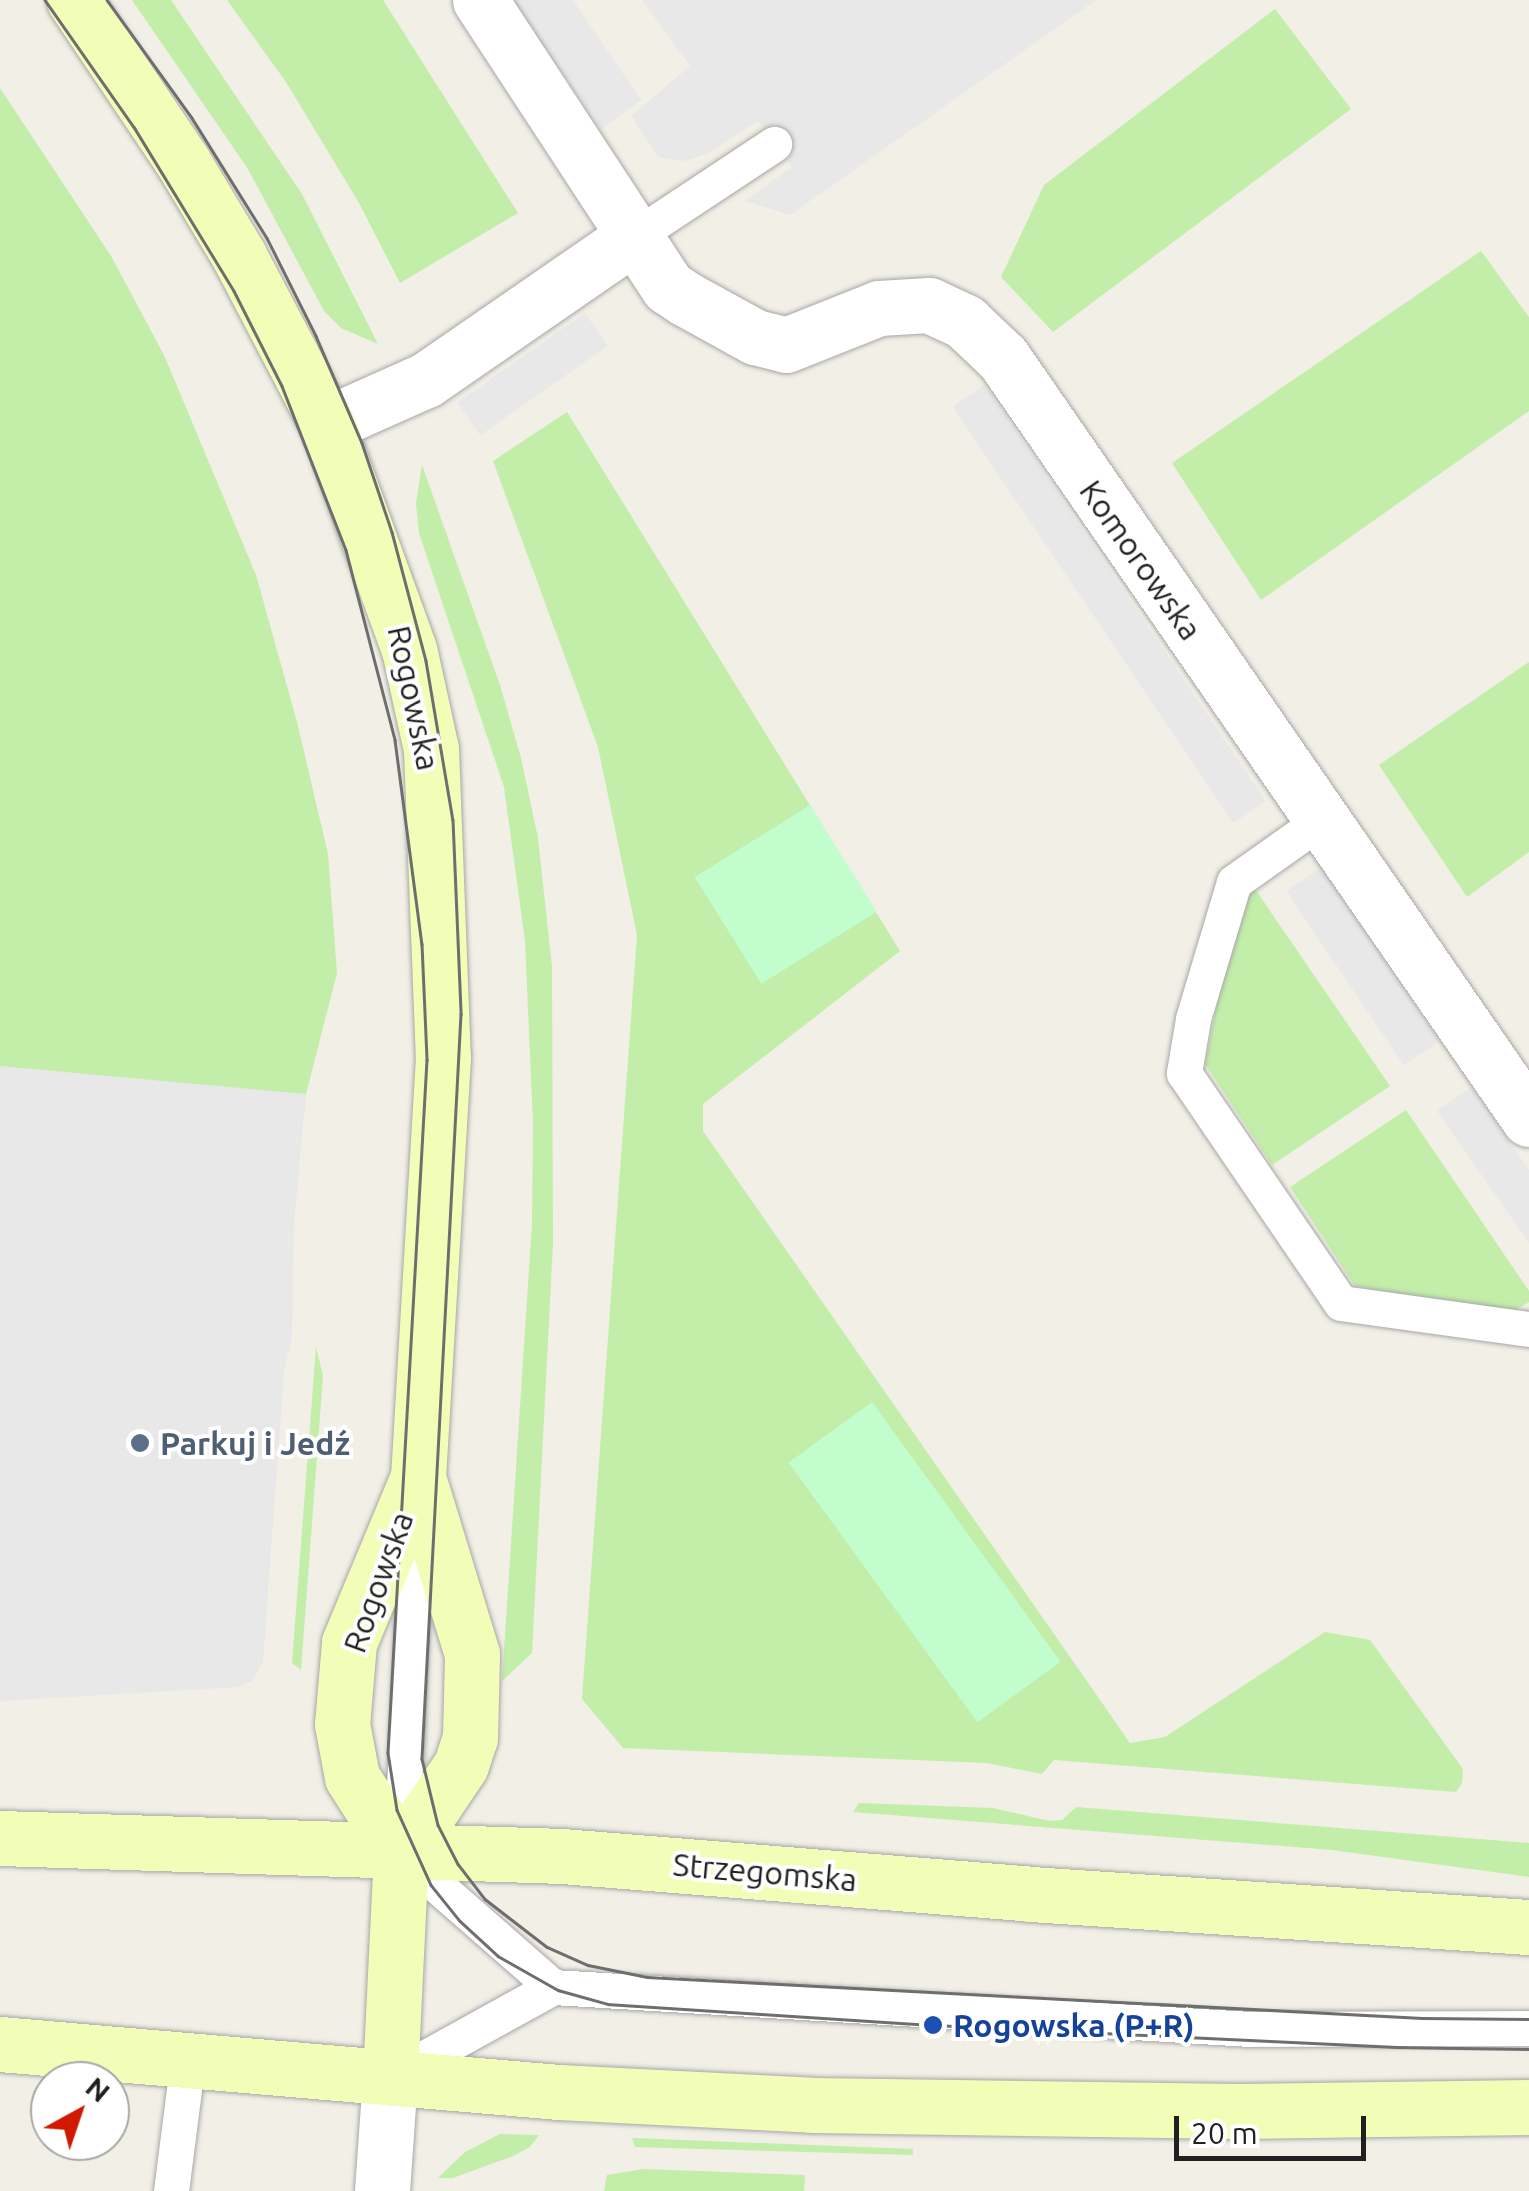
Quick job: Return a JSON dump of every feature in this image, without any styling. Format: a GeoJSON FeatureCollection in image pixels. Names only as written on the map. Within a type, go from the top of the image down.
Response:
{"type":"FeatureCollection","features":[{"type":"Feature","properties":{"kind":"main road","name":"Rogowska"},"geometry":{"type":"LineString","coordinates":[[74,0],[230,241],[326,424],[408,649],[432,749],[443,1057],[418,1477],[350,1643],[342,1724],[352,1777],[401,1854],[461,1765],[470,1738],[472,1654],[418,1477]]}},
{"type":"Feature","properties":{"kind":"main road","name":"Strzegomska"},"geometry":{"type":"LineString","coordinates":[[0,1838],[587,1858],[1031,1894],[1529,1927]]}},
{"type":"Feature","properties":{"kind":"main road"},"geometry":{"type":"LineString","coordinates":[[390,2078],[401,1854]]}},
{"type":"Feature","properties":{"kind":"main road"},"geometry":{"type":"LineString","coordinates":[[0,2044],[390,2078],[812,2105],[1240,2111],[1529,2107]]}},
{"type":"Feature","properties":{"kind":"street","name":"Komorowska"},"geometry":{"type":"LineString","coordinates":[[480,0],[668,287],[755,338],[786,344],[879,308],[902,304],[929,306],[965,322],[1003,358],[1529,1119]]}},
{"type":"Feature","properties":{"kind":"street"},"geometry":{"type":"LineString","coordinates":[[326,424],[426,380],[635,236]]}},
{"type":"Feature","properties":{"kind":"street"},"geometry":{"type":"LineString","coordinates":[[382,2191],[390,2078]]}},
{"type":"Feature","properties":{"kind":"lane"},"geometry":{"type":"LineString","coordinates":[[635,236],[774,144]]}},
{"type":"Feature","properties":{"kind":"lane"},"geometry":{"type":"LineString","coordinates":[[1322,820],[1234,882],[1193,1019],[1184,1073],[1341,1303],[1529,1329]]}},
{"type":"Feature","properties":{"kind":"lane"},"geometry":{"type":"LineString","coordinates":[[401,1854],[553,1987]]}},
{"type":"Feature","properties":{"kind":"lane"},"geometry":{"type":"LineString","coordinates":[[390,2078],[553,1987],[1250,2029],[1529,2028]]}},
{"type":"Feature","properties":{"kind":"lane"},"geometry":{"type":"LineString","coordinates":[[171,2191],[188,2060]]}},
{"type":"Feature","properties":{"kind":"green space"},"geometry":{"type":"Polygon","coordinates":[[[132,0],[171,0],[302,194],[378,344],[341,328],[324,311],[248,169],[132,0]]]}},
{"type":"Feature","properties":{"kind":"green space"},"geometry":{"type":"Polygon","coordinates":[[[227,0],[383,0],[518,213],[400,283],[359,203],[286,82],[227,0]]]}},
{"type":"Feature","properties":{"kind":"green space"},"geometry":{"type":"Polygon","coordinates":[[[1275,9],[1351,109],[1053,332],[1001,277],[1044,185],[1275,9]]]}},
{"type":"Feature","properties":{"kind":"green space"},"geometry":{"type":"Polygon","coordinates":[[[0,88],[111,256],[164,355],[256,575],[297,722],[328,854],[337,973],[306,1094],[289,1230],[0,1227],[0,88]]]}},
{"type":"Feature","properties":{"kind":"green space"},"geometry":{"type":"Polygon","coordinates":[[[1481,251],[1529,317],[1529,411],[1261,600],[1172,463],[1481,251]]]}},
{"type":"Feature","properties":{"kind":"green space"},"geometry":{"type":"Polygon","coordinates":[[[567,412],[900,951],[703,1104],[703,1131],[1130,1743],[1165,1737],[1325,1632],[1370,1640],[1463,1769],[1462,1783],[1456,1792],[1054,1760],[1042,1774],[987,1763],[623,1748],[582,1699],[637,935],[598,747],[493,461],[567,412]]]}},
{"type":"Feature","properties":{"kind":"green space"},"geometry":{"type":"Polygon","coordinates":[[[422,465],[500,685],[521,758],[538,838],[552,967],[553,1243],[532,1653],[502,1681],[532,1224],[533,1123],[525,941],[504,787],[419,533],[416,504],[422,465]]]}},
{"type":"Feature","properties":{"kind":"green space"},"geometry":{"type":"Polygon","coordinates":[[[1529,662],[1529,852],[1467,897],[1379,765],[1529,662]]]}},
{"type":"Feature","properties":{"kind":"green space"},"geometry":{"type":"Polygon","coordinates":[[[810,805],[877,912],[761,984],[695,877],[810,805]]]}},
{"type":"Feature","properties":{"kind":"green space"},"geometry":{"type":"Polygon","coordinates":[[[1255,889],[1390,1086],[1272,1165],[1205,1064],[1237,904],[1255,889]]]}},
{"type":"Feature","properties":{"kind":"green space"},"geometry":{"type":"Polygon","coordinates":[[[1406,1110],[1529,1291],[1529,1302],[1512,1312],[1355,1286],[1290,1187],[1406,1110]]]}},
{"type":"Feature","properties":{"kind":"green space"},"geometry":{"type":"Polygon","coordinates":[[[316,1347],[323,1376],[301,1670],[292,1663],[316,1347]]]}},
{"type":"Feature","properties":{"kind":"green space"},"geometry":{"type":"Polygon","coordinates":[[[872,1402],[1061,1662],[977,1722],[789,1463],[872,1402]]]}},
{"type":"Feature","properties":{"kind":"green space"},"geometry":{"type":"Polygon","coordinates":[[[859,1803],[993,1808],[1050,1821],[1062,1820],[1076,1807],[1529,1843],[1529,1877],[1332,1850],[853,1812],[859,1803]]]}},
{"type":"Feature","properties":{"kind":"green space"},"geometry":{"type":"Polygon","coordinates":[[[500,2134],[539,2135],[530,2147],[513,2156],[453,2178],[438,2178],[465,2152],[500,2134]]]}},
{"type":"Feature","properties":{"kind":"green space"},"geometry":{"type":"Polygon","coordinates":[[[632,2138],[913,2149],[913,2155],[635,2147],[632,2138]]]}},
{"type":"Feature","properties":{"kind":"green space"},"geometry":{"type":"Polygon","coordinates":[[[644,2169],[805,2175],[804,2191],[604,2191],[607,2175],[644,2169]]]}},
{"type":"Feature","properties":{"kind":"shaded area"},"geometry":{"type":"Polygon","coordinates":[[[513,0],[573,0],[641,100],[601,129],[513,0]]]}},
{"type":"Feature","properties":{"kind":"shaded area"},"geometry":{"type":"Polygon","coordinates":[[[642,0],[1096,0],[790,215],[745,201],[792,167],[758,121],[707,154],[684,161],[658,157],[631,116],[690,66],[642,0]]]}},
{"type":"Feature","properties":{"kind":"shaded area"},"geometry":{"type":"Polygon","coordinates":[[[585,313],[608,346],[480,435],[457,402],[585,313]]]}},
{"type":"Feature","properties":{"kind":"shaded area"},"geometry":{"type":"Polygon","coordinates":[[[985,385],[1266,801],[1233,823],[953,407],[985,385]]]}},
{"type":"Feature","properties":{"kind":"shaded area"},"geometry":{"type":"Polygon","coordinates":[[[1322,867],[1439,1041],[1404,1065],[1286,891],[1322,867]]]}},
{"type":"Feature","properties":{"kind":"shaded area","name":"Parkuj i Jedź"},"geometry":{"type":"Polygon","coordinates":[[[0,1066],[306,1094],[294,1224],[292,1339],[284,1371],[263,1661],[253,1680],[239,1687],[0,1701],[0,1066]]]}},
{"type":"Feature","properties":{"kind":"shaded area"},"geometry":{"type":"Polygon","coordinates":[[[1471,1087],[1529,1170],[1529,1243],[1437,1111],[1471,1087]]]}},
{"type":"Feature","properties":{"kind":"tram line"},"geometry":{"type":"LineString","coordinates":[[45,0],[134,127],[234,291],[282,386],[346,550],[395,740],[422,944],[427,1060],[388,1753],[397,1810],[431,1885],[460,1921],[498,1956],[558,1990],[608,2004],[933,2025],[1396,2047],[1529,2049]]}},
{"type":"Feature","properties":{"kind":"tram line"},"geometry":{"type":"LineString","coordinates":[[107,0],[192,118],[267,238],[316,336],[362,443],[392,532],[426,661],[453,820],[461,1014],[422,1759],[438,1825],[458,1864],[485,1899],[547,1947],[588,1965],[647,1977],[1422,2018],[1529,2019]]}},
{"type":"Feature","properties":{"kind":"place","name":"Parkuj i Jedź"},"geometry":{"type":"Point","coordinates":[140,1443]}},
{"type":"Feature","properties":{"kind":"place","name":"Rogowska (P+R)"},"geometry":{"type":"Point","coordinates":[933,2025]}}]}
